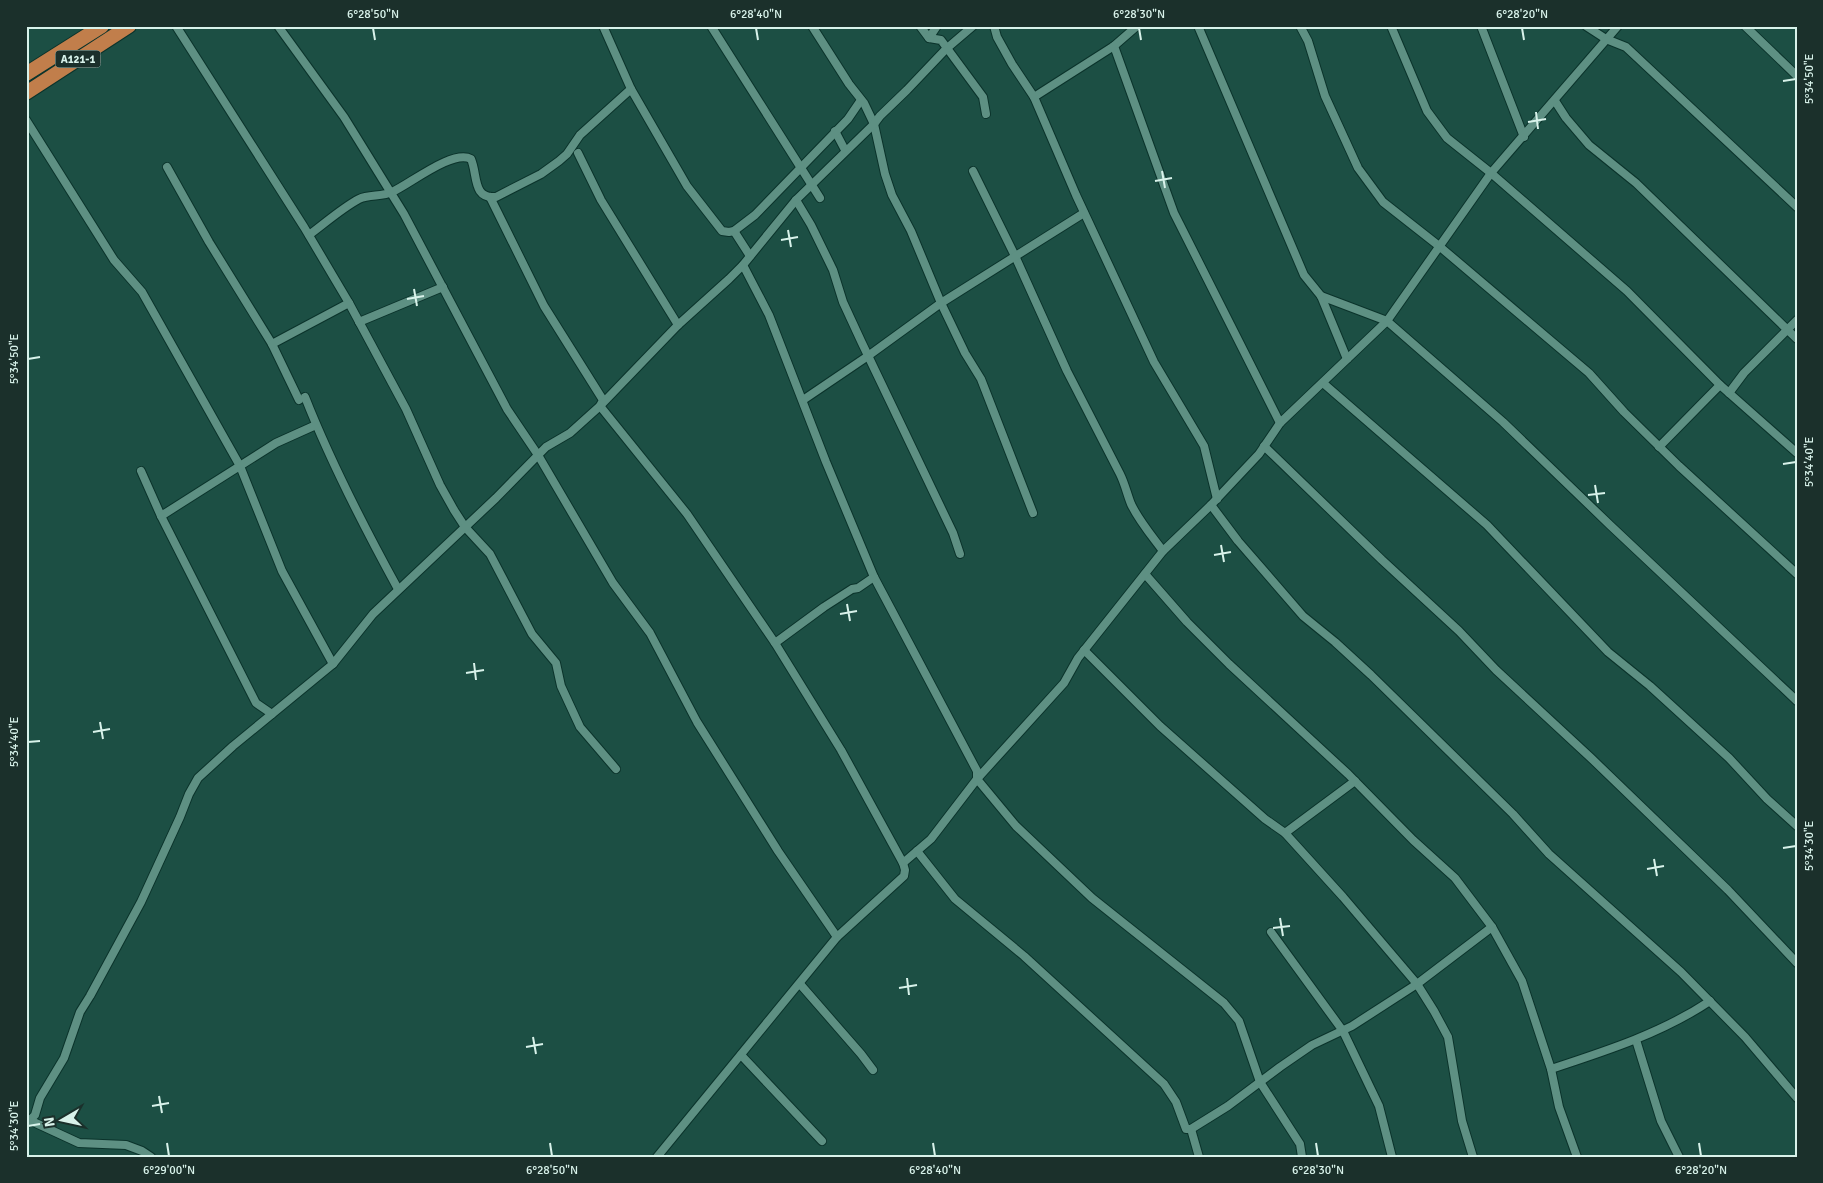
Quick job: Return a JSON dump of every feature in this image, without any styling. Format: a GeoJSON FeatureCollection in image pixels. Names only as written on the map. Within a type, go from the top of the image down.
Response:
{"type":"FeatureCollection","features":[{"type":"Feature","properties":{"kind":"highway","name":"A121-1"},"geometry":{"type":"LineString","coordinates":[[26,74],[102,26]]}},
{"type":"Feature","properties":{"kind":"highway","name":"A121-1"},"geometry":{"type":"LineString","coordinates":[[26,93],[129,26]]}},
{"type":"Feature","properties":{"kind":"street"},"geometry":{"type":"LineString","coordinates":[[176,26],[309,235],[349,303],[406,409],[440,485],[465,527],[490,554],[532,634],[556,663],[562,686],[580,727],[616,768]]}},
{"type":"Feature","properties":{"kind":"street"},"geometry":{"type":"LineString","coordinates":[[278,26],[344,117],[391,193],[507,409],[538,455],[613,583],[650,633],[697,722],[778,850],[837,937]]}},
{"type":"Feature","properties":{"kind":"street"},"geometry":{"type":"LineString","coordinates":[[603,26],[631,89],[687,186],[722,231],[734,231],[755,215],[848,119],[861,100]]}},
{"type":"Feature","properties":{"kind":"street"},"geometry":{"type":"LineString","coordinates":[[711,26],[820,198]]}},
{"type":"Feature","properties":{"kind":"street"},"geometry":{"type":"LineString","coordinates":[[812,26],[861,100],[874,124],[885,174],[892,195],[911,231],[941,303],[965,353],[981,379],[1033,513]]}},
{"type":"Feature","properties":{"kind":"street"},"geometry":{"type":"LineString","coordinates":[[920,26],[929,38],[940,40]]}},
{"type":"Feature","properties":{"kind":"street"},"geometry":{"type":"LineString","coordinates":[[151,1157],[142,1151],[126,1145],[79,1143],[27,1121],[35,1114],[40,1098],[64,1058],[80,1012],[141,902],[198,778],[233,746],[333,664],[373,614],[398,589],[465,527],[538,455],[553,442],[570,433],[600,406],[678,325],[743,265],[796,200],[845,150],[874,124],[946,49],[973,26]]}},
{"type":"Feature","properties":{"kind":"street"},"geometry":{"type":"LineString","coordinates":[[994,26],[997,36],[1012,64],[1034,96],[1084,213],[1154,362],[1204,446],[1214,502],[1238,541],[1303,616],[1371,675],[1513,814],[1549,854],[1636,931],[1710,1001],[1745,1037],[1797,1098]]}},
{"type":"Feature","properties":{"kind":"street"},"geometry":{"type":"LineString","coordinates":[[1034,96],[1114,46],[1137,26]]}},
{"type":"Feature","properties":{"kind":"street"},"geometry":{"type":"LineString","coordinates":[[1198,26],[1304,275],[1321,296],[1347,359]]}},
{"type":"Feature","properties":{"kind":"street"},"geometry":{"type":"LineString","coordinates":[[1300,26],[1308,41],[1325,96],[1358,168],[1382,202],[1439,246],[1589,373],[1659,447],[1797,574]]}},
{"type":"Feature","properties":{"kind":"street"},"geometry":{"type":"LineString","coordinates":[[1391,26],[1427,111],[1447,138],[1627,291],[1720,386],[1797,453]]}},
{"type":"Feature","properties":{"kind":"street"},"geometry":{"type":"LineString","coordinates":[[1481,26],[1524,137]]}},
{"type":"Feature","properties":{"kind":"street"},"geometry":{"type":"LineString","coordinates":[[1586,26],[1606,39],[1626,47],[1797,207]]}},
{"type":"Feature","properties":{"kind":"street"},"geometry":{"type":"LineString","coordinates":[[902,863],[931,839],[977,779],[1064,682],[1084,650],[1163,551],[1214,502],[1264,446],[1280,423],[1387,321],[1491,174],[1618,26]]}},
{"type":"Feature","properties":{"kind":"street"},"geometry":{"type":"LineString","coordinates":[[1745,26],[1797,76]]}},
{"type":"Feature","properties":{"kind":"street"},"geometry":{"type":"LineString","coordinates":[[929,38],[936,27],[941,36],[940,40],[946,49],[984,97],[986,114]]}},
{"type":"Feature","properties":{"kind":"street"},"geometry":{"type":"LineString","coordinates":[[1114,46],[1174,214],[1280,423]]}},
{"type":"Feature","properties":{"kind":"street"},"geometry":{"type":"LineString","coordinates":[[734,70],[820,198]]}},
{"type":"Feature","properties":{"kind":"street"},"geometry":{"type":"LineString","coordinates":[[309,235],[360,198],[391,193],[452,159],[467,157],[472,159],[479,190],[483,195],[496,197],[542,174],[559,161],[567,154],[580,134],[631,89]]}},
{"type":"Feature","properties":{"kind":"street"},"geometry":{"type":"LineString","coordinates":[[1554,100],[1566,118],[1588,144],[1636,184],[1797,339]]}},
{"type":"Feature","properties":{"kind":"street"},"geometry":{"type":"LineString","coordinates":[[26,120],[114,260],[142,292],[240,466],[282,570],[333,664]]}},
{"type":"Feature","properties":{"kind":"street"},"geometry":{"type":"LineString","coordinates":[[835,131],[845,150]]}},
{"type":"Feature","properties":{"kind":"street"},"geometry":{"type":"LineString","coordinates":[[578,153],[601,200],[678,325]]}},
{"type":"Feature","properties":{"kind":"street"},"geometry":{"type":"LineString","coordinates":[[167,166],[209,242],[272,344],[302,398],[370,537],[398,589]]}},
{"type":"Feature","properties":{"kind":"street"},"geometry":{"type":"LineString","coordinates":[[800,168],[820,198]]}},
{"type":"Feature","properties":{"kind":"street"},"geometry":{"type":"LineString","coordinates":[[800,168],[812,184]]}},
{"type":"Feature","properties":{"kind":"street"},"geometry":{"type":"LineString","coordinates":[[973,171],[1015,256],[1067,371],[1120,474],[1133,509],[1163,551]]}},
{"type":"Feature","properties":{"kind":"street"},"geometry":{"type":"LineString","coordinates":[[490,197],[544,306],[604,400],[600,406]]}},
{"type":"Feature","properties":{"kind":"street"},"geometry":{"type":"LineString","coordinates":[[796,200],[811,225],[832,270],[843,302],[953,533],[960,554]]}},
{"type":"Feature","properties":{"kind":"street"},"geometry":{"type":"LineString","coordinates":[[803,400],[941,303],[1084,213]]}},
{"type":"Feature","properties":{"kind":"street"},"geometry":{"type":"LineString","coordinates":[[734,231],[750,256]]}},
{"type":"Feature","properties":{"kind":"street"},"geometry":{"type":"LineString","coordinates":[[743,265],[770,315],[826,462],[874,578],[977,771],[977,779],[1016,826],[1092,898],[1224,1003],[1239,1022],[1260,1082],[1300,1144],[1302,1157]]}},
{"type":"Feature","properties":{"kind":"street"},"geometry":{"type":"LineString","coordinates":[[359,322],[443,287]]}},
{"type":"Feature","properties":{"kind":"street"},"geometry":{"type":"LineString","coordinates":[[1321,296],[1387,321],[1503,422],[1797,701]]}},
{"type":"Feature","properties":{"kind":"street"},"geometry":{"type":"LineString","coordinates":[[272,344],[349,303]]}},
{"type":"Feature","properties":{"kind":"street"},"geometry":{"type":"LineString","coordinates":[[1729,393],[1744,374],[1797,320]]}},
{"type":"Feature","properties":{"kind":"street"},"geometry":{"type":"LineString","coordinates":[[1323,383],[1488,525],[1608,652],[1650,686],[1729,758],[1767,799],[1797,826]]}},
{"type":"Feature","properties":{"kind":"street"},"geometry":{"type":"LineString","coordinates":[[1659,447],[1720,386]]}},
{"type":"Feature","properties":{"kind":"street"},"geometry":{"type":"LineString","coordinates":[[600,406],[686,514],[775,643],[841,750],[905,870],[904,876],[837,937],[657,1157]]}},
{"type":"Feature","properties":{"kind":"street"},"geometry":{"type":"LineString","coordinates":[[161,516],[276,444],[316,425]]}},
{"type":"Feature","properties":{"kind":"street"},"geometry":{"type":"LineString","coordinates":[[1264,446],[1728,890],[1797,963]]}},
{"type":"Feature","properties":{"kind":"street"},"geometry":{"type":"LineString","coordinates":[[140,471],[256,703],[272,714]]}},
{"type":"Feature","properties":{"kind":"street"},"geometry":{"type":"LineString","coordinates":[[1145,574],[1187,622],[1229,664],[1355,781],[1455,878],[1492,927],[1522,981],[1551,1069],[1559,1107],[1577,1157]]}},
{"type":"Feature","properties":{"kind":"street"},"geometry":{"type":"LineString","coordinates":[[775,643],[824,607],[852,589],[858,588],[874,578]]}},
{"type":"Feature","properties":{"kind":"street"},"geometry":{"type":"LineString","coordinates":[[1084,650],[1160,726],[1265,819],[1285,833],[1343,897],[1417,984],[1434,1010],[1448,1037],[1462,1121],[1473,1157]]}},
{"type":"Feature","properties":{"kind":"street"},"geometry":{"type":"LineString","coordinates":[[1285,833],[1355,781]]}},
{"type":"Feature","properties":{"kind":"street"},"geometry":{"type":"LineString","coordinates":[[917,851],[955,900],[1024,956],[1164,1084],[1176,1102],[1186,1129],[1191,1129],[1228,1106],[1312,1045],[1359,1022],[1417,984],[1492,927]]}},
{"type":"Feature","properties":{"kind":"street"},"geometry":{"type":"LineString","coordinates":[[1271,932],[1343,1030],[1379,1106],[1392,1157]]}},
{"type":"Feature","properties":{"kind":"street"},"geometry":{"type":"LineString","coordinates":[[800,984],[873,1070]]}},
{"type":"Feature","properties":{"kind":"street"},"geometry":{"type":"LineString","coordinates":[[1551,1069],[1636,1040],[1687,1015],[1710,1001]]}},
{"type":"Feature","properties":{"kind":"street"},"geometry":{"type":"LineString","coordinates":[[1636,1040],[1661,1121],[1679,1157]]}},
{"type":"Feature","properties":{"kind":"street"},"geometry":{"type":"LineString","coordinates":[[741,1055],[822,1141]]}},
{"type":"Feature","properties":{"kind":"street"},"geometry":{"type":"LineString","coordinates":[[1191,1129],[1199,1157]]}}]}
